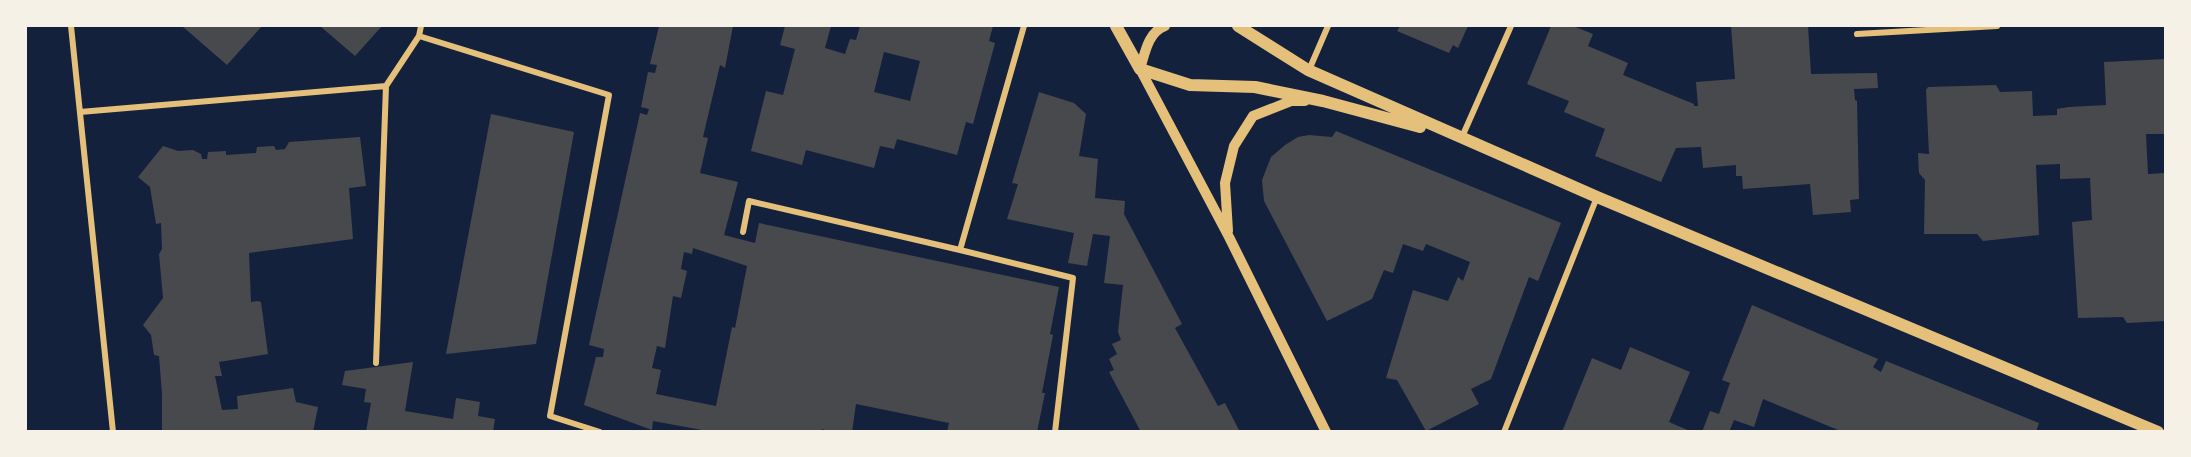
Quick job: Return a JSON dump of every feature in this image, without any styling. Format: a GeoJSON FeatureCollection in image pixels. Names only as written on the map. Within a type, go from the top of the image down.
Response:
{"type":"FeatureCollection","features":[{"type":"Feature","properties":{"kind":"main road"},"geometry":{"type":"LineString","coordinates":[[1116,26],[1140,69],[1190,85],[1255,87],[1323,101],[1462,138]]}},
{"type":"Feature","properties":{"kind":"main road"},"geometry":{"type":"LineString","coordinates":[[1238,26],[1308,70],[1597,198],[2158,432]]}},
{"type":"Feature","properties":{"kind":"street"},"geometry":{"type":"LineString","coordinates":[[71,26],[113,432]]}},
{"type":"Feature","properties":{"kind":"street"},"geometry":{"type":"LineString","coordinates":[[376,363],[386,86],[419,36],[421,26]]}},
{"type":"Feature","properties":{"kind":"street"},"geometry":{"type":"LineString","coordinates":[[960,250],[1024,26]]}},
{"type":"Feature","properties":{"kind":"street"},"geometry":{"type":"LineString","coordinates":[[1165,26],[1159,28],[1148,42],[1140,69],[1229,237],[1326,432]]}},
{"type":"Feature","properties":{"kind":"street"},"geometry":{"type":"LineString","coordinates":[[1308,70],[1328,26]]}},
{"type":"Feature","properties":{"kind":"street"},"geometry":{"type":"LineString","coordinates":[[1462,138],[1511,26]]}},
{"type":"Feature","properties":{"kind":"street"},"geometry":{"type":"LineString","coordinates":[[1857,34],[1997,26]]}},
{"type":"Feature","properties":{"kind":"street"},"geometry":{"type":"LineString","coordinates":[[419,36],[609,95],[550,416],[600,432]]}},
{"type":"Feature","properties":{"kind":"street"},"geometry":{"type":"LineString","coordinates":[[80,112],[386,86]]}},
{"type":"Feature","properties":{"kind":"street"},"geometry":{"type":"LineString","coordinates":[[1229,237],[1225,183],[1234,146],[1253,116],[1291,101],[1323,101]]}},
{"type":"Feature","properties":{"kind":"street"},"geometry":{"type":"LineString","coordinates":[[1504,432],[1597,198]]}},
{"type":"Feature","properties":{"kind":"street"},"geometry":{"type":"LineString","coordinates":[[743,232],[749,201],[1073,278],[1054,432]]}},
{"type":"Feature","properties":{"kind":"building"},"geometry":{"type":"Polygon","coordinates":[[[182,26],[262,26],[227,65],[182,26]]]}},
{"type":"Feature","properties":{"kind":"building"},"geometry":{"type":"Polygon","coordinates":[[[320,26],[382,26],[355,56],[320,26]]]}},
{"type":"Feature","properties":{"kind":"building"},"geometry":{"type":"Polygon","coordinates":[[[659,26],[733,26],[725,68],[720,65],[703,137],[708,138],[700,173],[738,182],[724,235],[755,243],[759,223],[1059,287],[1042,393],[1045,393],[1037,432],[947,432],[949,423],[856,404],[852,432],[831,432],[822,429],[821,432],[713,432],[653,421],[652,430],[584,405],[596,357],[603,357],[604,349],[589,345],[640,113],[647,115],[649,109],[641,107],[648,72],[655,73],[657,65],[650,64],[659,26]],[[693,248],[692,254],[684,252],[681,269],[687,271],[681,298],[673,296],[665,348],[657,346],[652,368],[661,370],[656,394],[716,406],[747,266],[693,248]]]}},
{"type":"Feature","properties":{"kind":"building"},"geometry":{"type":"Polygon","coordinates":[[[785,26],[831,26],[825,48],[845,54],[850,39],[856,40],[860,26],[993,26],[989,41],[995,43],[973,124],[966,122],[957,155],[897,139],[894,149],[880,146],[874,168],[806,150],[802,165],[751,151],[766,91],[783,95],[795,49],[780,45],[785,26]],[[884,52],[874,92],[910,101],[920,61],[884,52]]]}},
{"type":"Feature","properties":{"kind":"building"},"geometry":{"type":"Polygon","coordinates":[[[1400,26],[1468,26],[1458,48],[1453,45],[1449,53],[1397,31],[1400,26]]]}},
{"type":"Feature","properties":{"kind":"building"},"geometry":{"type":"Polygon","coordinates":[[[1551,26],[1573,26],[1593,34],[1588,46],[1628,63],[1623,75],[1698,106],[1696,82],[1735,79],[1731,26],[1808,26],[1811,74],[1877,73],[1878,88],[1854,89],[1857,101],[1859,199],[1850,200],[1851,212],[1813,215],[1810,184],[1743,189],[1742,176],[1736,176],[1736,165],[1703,168],[1701,147],[1676,148],[1661,182],[1595,156],[1605,129],[1564,112],[1569,101],[1527,84],[1551,26]]]}},
{"type":"Feature","properties":{"kind":"building"},"geometry":{"type":"Polygon","coordinates":[[[2166,59],[2166,134],[2146,134],[2148,174],[2164,173],[2166,321],[2127,323],[2123,317],[2078,318],[2072,222],[2092,220],[2090,178],[2060,179],[2060,164],[2036,165],[2039,235],[1983,241],[1977,234],[1924,234],[1925,180],[1919,173],[1918,153],[1929,154],[1926,90],[1928,87],[1996,85],[2000,92],[2032,91],[2033,116],[2057,115],[2057,109],[2106,105],[2104,62],[2166,59]]]}},
{"type":"Feature","properties":{"kind":"building"},"geometry":{"type":"Polygon","coordinates":[[[1039,92],[1074,103],[1086,114],[1079,156],[1098,159],[1095,198],[1125,201],[1124,214],[1182,324],[1175,328],[1218,406],[1225,403],[1240,432],[1141,432],[1109,372],[1114,370],[1109,359],[1117,354],[1112,344],[1121,340],[1118,332],[1123,285],[1104,283],[1110,236],[1093,234],[1087,266],[1068,263],[1074,233],[1007,219],[1018,184],[1012,183],[1039,92]]]}},
{"type":"Feature","properties":{"kind":"building"},"geometry":{"type":"Polygon","coordinates":[[[491,114],[574,132],[536,344],[446,354],[491,114]]]}},
{"type":"Feature","properties":{"kind":"building"},"geometry":{"type":"Polygon","coordinates":[[[1336,131],[1561,223],[1538,281],[1529,277],[1491,379],[1471,389],[1479,404],[1426,431],[1397,380],[1386,378],[1413,290],[1448,301],[1458,277],[1463,281],[1470,262],[1426,244],[1423,251],[1403,244],[1393,273],[1384,270],[1372,299],[1327,321],[1264,201],[1262,180],[1271,157],[1285,145],[1298,137],[1309,135],[1332,137],[1336,131]]]}},
{"type":"Feature","properties":{"kind":"building"},"geometry":{"type":"Polygon","coordinates":[[[360,137],[366,186],[349,188],[353,239],[249,253],[251,302],[261,302],[268,354],[219,362],[222,376],[215,376],[222,410],[238,409],[237,396],[293,388],[296,402],[318,407],[313,432],[162,432],[159,356],[154,355],[151,335],[143,325],[163,298],[159,254],[162,249],[161,223],[156,224],[150,187],[138,177],[163,146],[178,151],[193,150],[201,154],[202,159],[207,159],[208,152],[226,151],[226,155],[256,153],[257,147],[274,146],[276,150],[285,149],[289,142],[360,137]]]}},
{"type":"Feature","properties":{"kind":"building"},"geometry":{"type":"Polygon","coordinates":[[[1752,305],[1878,359],[1873,367],[1881,372],[1886,361],[2039,423],[2036,432],[1843,432],[1763,399],[1754,427],[1734,420],[1729,432],[1702,432],[1710,411],[1719,414],[1730,383],[1722,380],[1752,305]]]}},
{"type":"Feature","properties":{"kind":"building"},"geometry":{"type":"Polygon","coordinates":[[[1630,347],[1690,372],[1669,422],[1692,432],[1562,432],[1592,358],[1621,370],[1630,347]]]}},
{"type":"Feature","properties":{"kind":"building"},"geometry":{"type":"Polygon","coordinates":[[[413,362],[405,411],[453,419],[456,398],[480,402],[478,416],[495,419],[493,432],[366,432],[371,403],[364,402],[366,389],[342,385],[345,371],[413,362]]]}}]}
